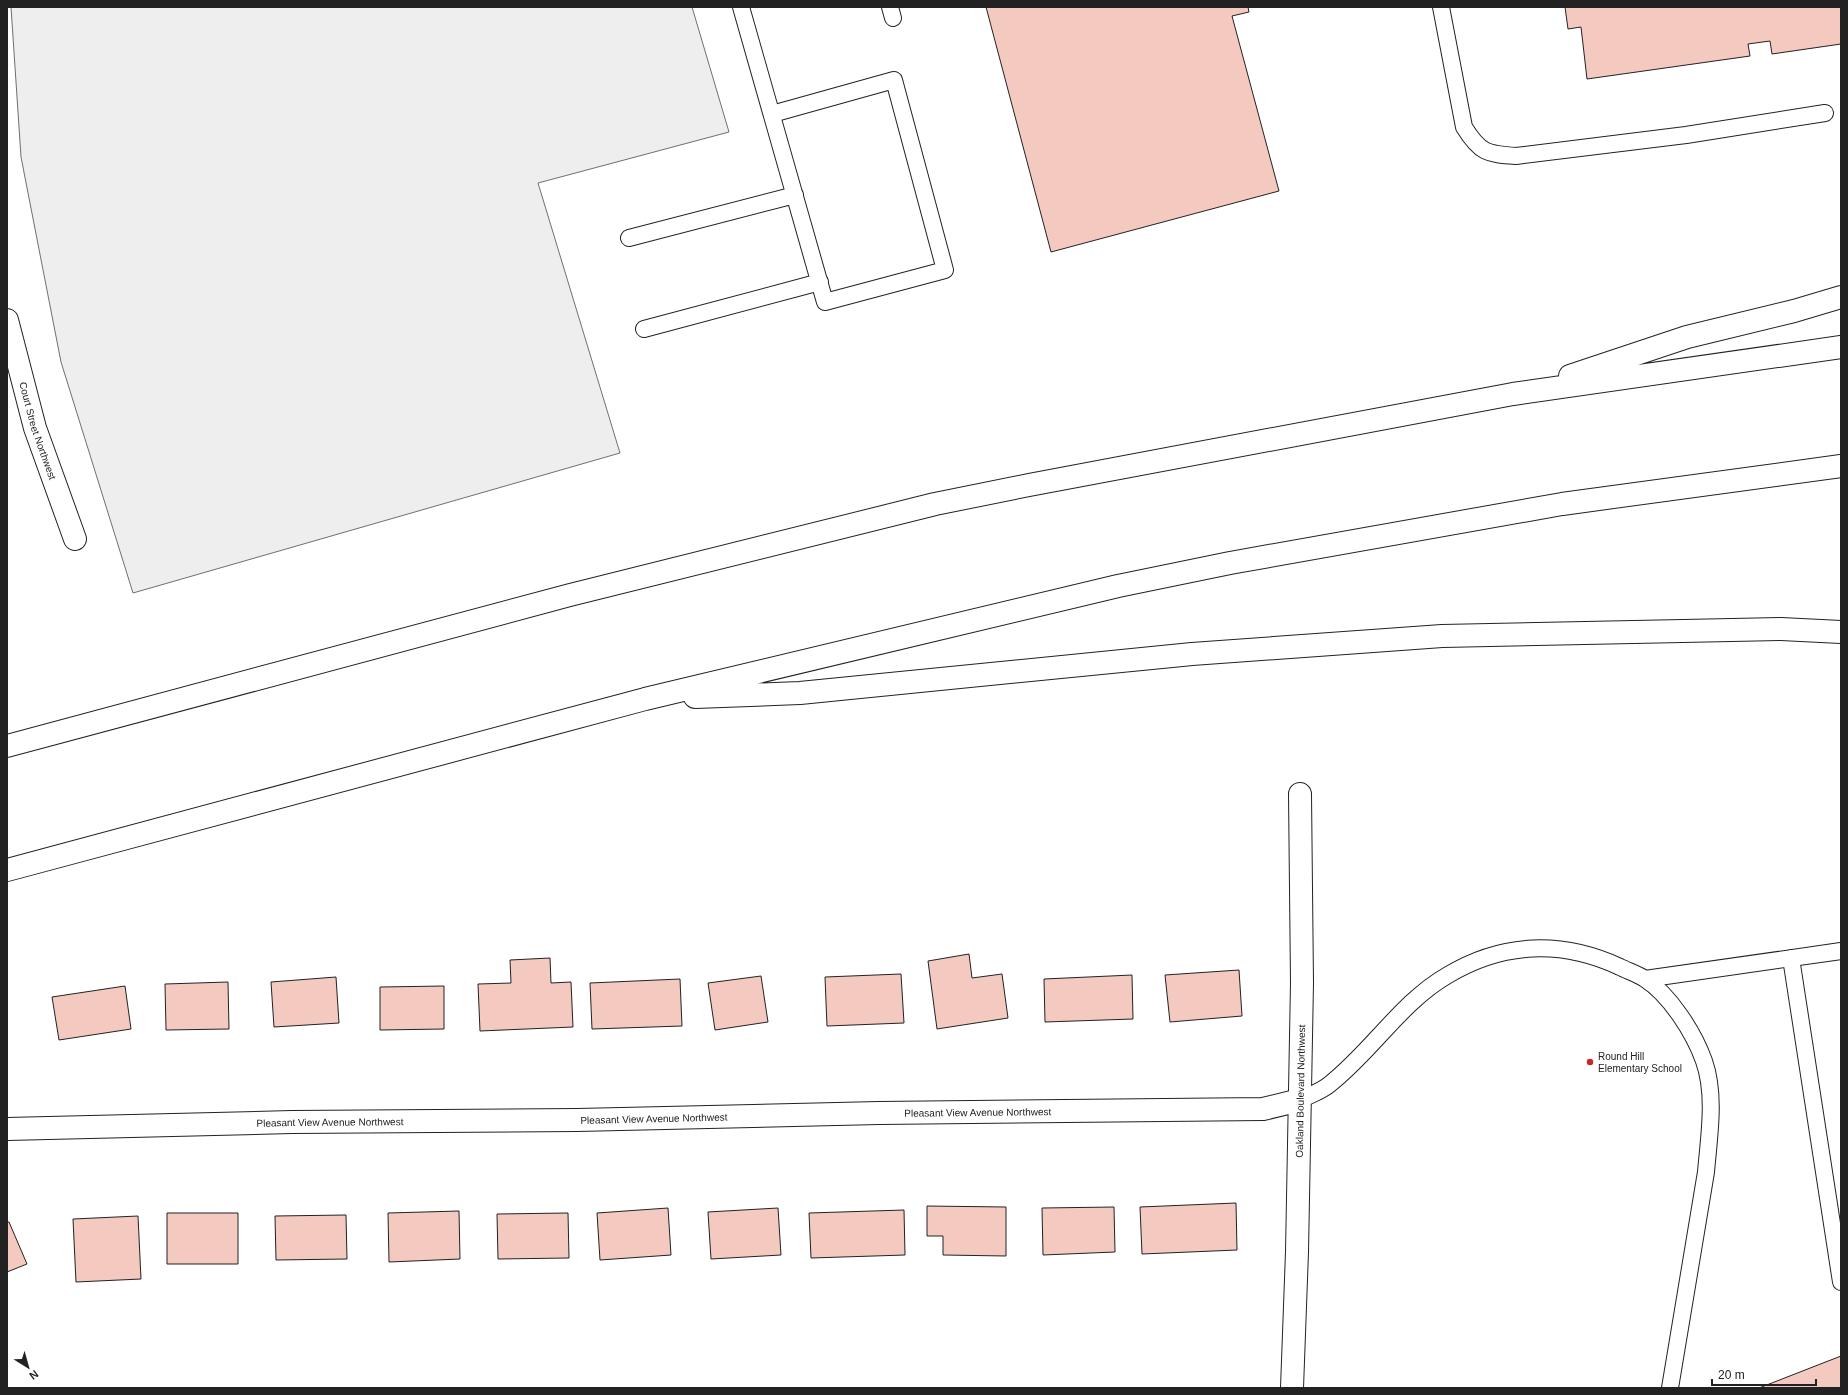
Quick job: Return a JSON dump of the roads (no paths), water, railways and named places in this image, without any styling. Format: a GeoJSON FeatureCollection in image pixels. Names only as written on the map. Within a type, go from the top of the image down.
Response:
{"type":"FeatureCollection","features":[{"type":"Feature","properties":{"kind":"main road"},"geometry":{"type":"LineString","coordinates":[[1513,394],[1687,337],[1794,311],[1841,297]]}},
{"type":"Feature","properties":{"kind":"main road","name":"Court Street Northwest"},"geometry":{"type":"LineString","coordinates":[[7,320],[35,428],[75,539]]}},
{"type":"Feature","properties":{"kind":"main road"},"geometry":{"type":"LineString","coordinates":[[7,746],[562,597],[935,504],[1513,394],[1841,347]]}},
{"type":"Feature","properties":{"kind":"main road"},"geometry":{"type":"LineString","coordinates":[[7,870],[645,700],[1118,586],[1230,563],[1562,504],[1841,466]]}},
{"type":"Feature","properties":{"kind":"main road"},"geometry":{"type":"LineString","coordinates":[[645,700],[800,693],[1192,654],[1442,636],[1781,629],[1841,632]]}},
{"type":"Feature","properties":{"kind":"main road","name":"Oakland Boulevard Northwest"},"geometry":{"type":"LineString","coordinates":[[1292,1388],[1297,1252],[1302,982],[1300,794]]}},
{"type":"Feature","properties":{"kind":"main road","name":"Pleasant View Avenue Northwest"},"geometry":{"type":"LineString","coordinates":[[7,1129],[292,1122],[577,1120],[879,1113],[1263,1108],[1300,1100]]}},
{"type":"Feature","properties":{"kind":"lane"},"geometry":{"type":"LineString","coordinates":[[741,7],[825,302],[945,270],[894,80],[772,114]]}},
{"type":"Feature","properties":{"kind":"lane"},"geometry":{"type":"LineString","coordinates":[[1441,7],[1464,127],[1475,144],[1492,154],[1516,156],[1686,135],[1825,113]]}},
{"type":"Feature","properties":{"kind":"lane"},"geometry":{"type":"LineString","coordinates":[[629,238],[795,195]]}},
{"type":"Feature","properties":{"kind":"lane"},"geometry":{"type":"LineString","coordinates":[[644,329],[820,282]]}},
{"type":"Feature","properties":{"kind":"lane"},"geometry":{"type":"LineString","coordinates":[[1300,1100],[1329,1085],[1360,1058],[1405,1007],[1448,975],[1488,956],[1534,948],[1572,950],[1603,959],[1645,978],[1670,1001],[1688,1029],[1704,1061],[1710,1089],[1709,1142],[1706,1172],[1670,1388]]}},
{"type":"Feature","properties":{"kind":"lane"},"geometry":{"type":"LineString","coordinates":[[1645,978],[1841,951]]}},
{"type":"Feature","properties":{"kind":"lane"},"geometry":{"type":"LineString","coordinates":[[1791,958],[1841,1282]]}},
{"type":"Feature","properties":{"kind":"place","name":"Round Hill Elementary School"},"geometry":{"type":"Point","coordinates":[1590,1062]}}]}
